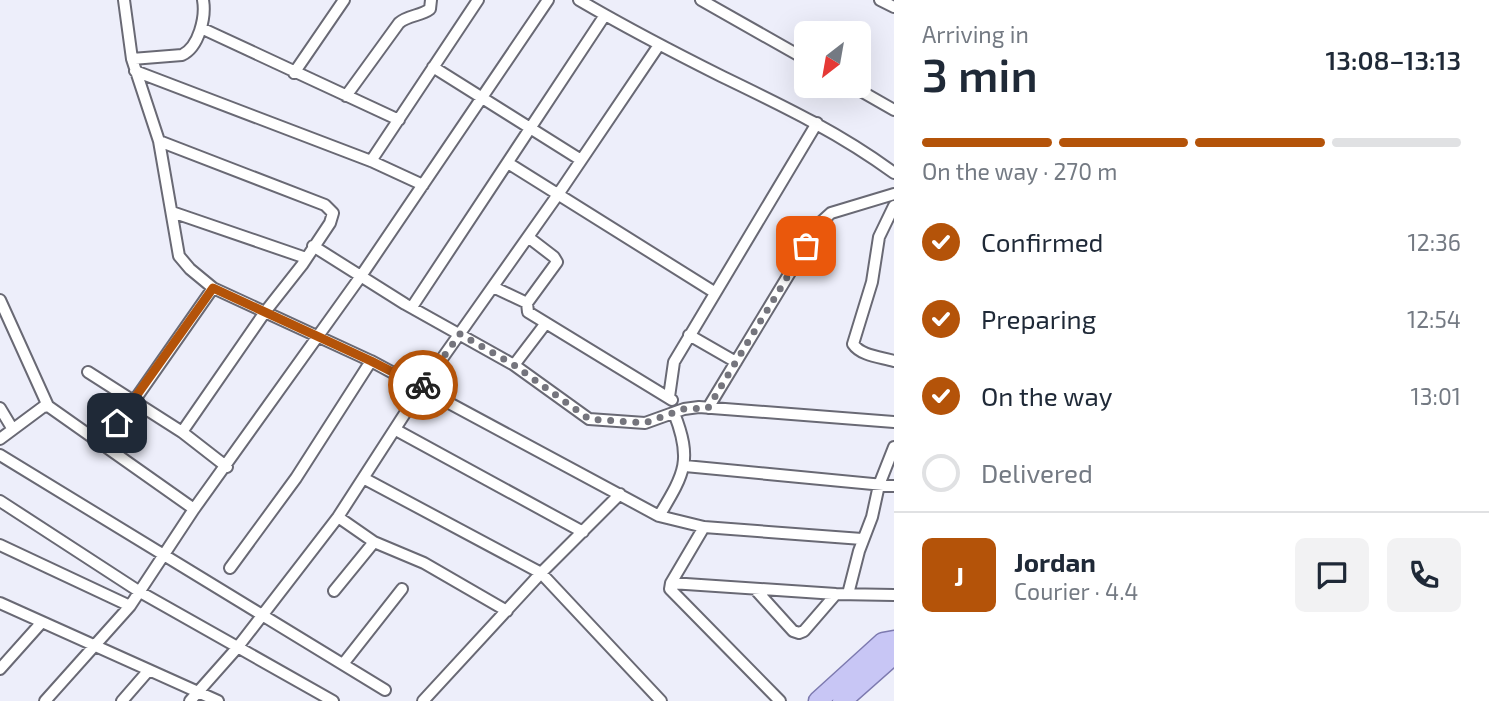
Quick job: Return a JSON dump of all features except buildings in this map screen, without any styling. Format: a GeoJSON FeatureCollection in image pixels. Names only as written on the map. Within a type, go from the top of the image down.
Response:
{"type":"FeatureCollection","features":[{"type":"Feature","properties":{"kind":"main road"},"geometry":{"type":"LineString","coordinates":[[818,701],[883,642],[894,640]]}},
{"type":"Feature","properties":{"kind":"main road"},"geometry":{"type":"LineString","coordinates":[[842,701],[894,654]]}},
{"type":"Feature","properties":{"kind":"street"},"geometry":{"type":"LineString","coordinates":[[124,0],[132,59],[159,141],[179,256],[213,288],[422,387],[659,516],[704,527],[862,539]]}},
{"type":"Feature","properties":{"kind":"street"},"geometry":{"type":"LineString","coordinates":[[132,59],[182,55],[188,52],[201,28],[203,0]]}},
{"type":"Feature","properties":{"kind":"street"},"geometry":{"type":"LineString","coordinates":[[294,73],[344,0]]}},
{"type":"Feature","properties":{"kind":"street"},"geometry":{"type":"LineString","coordinates":[[346,96],[404,18],[424,13],[430,9],[431,0]]}},
{"type":"Feature","properties":{"kind":"street"},"geometry":{"type":"LineString","coordinates":[[371,160],[478,0]]}},
{"type":"Feature","properties":{"kind":"street"},"geometry":{"type":"LineString","coordinates":[[45,701],[130,606],[194,509],[227,467],[361,276],[548,0]]}},
{"type":"Feature","properties":{"kind":"street"},"geometry":{"type":"LineString","coordinates":[[579,0],[659,45],[817,123],[871,155],[894,173]]}},
{"type":"Feature","properties":{"kind":"street"},"geometry":{"type":"LineString","coordinates":[[703,0],[794,52]]}},
{"type":"Feature","properties":{"kind":"street"},"geometry":{"type":"LineString","coordinates":[[880,0],[894,7]]}},
{"type":"Feature","properties":{"kind":"street"},"geometry":{"type":"LineString","coordinates":[[412,307],[605,15]]}},
{"type":"Feature","properties":{"kind":"street"},"geometry":{"type":"LineString","coordinates":[[201,28],[399,120]]}},
{"type":"Feature","properties":{"kind":"street"},"geometry":{"type":"LineString","coordinates":[[190,701],[237,648],[338,517],[422,387],[559,194],[659,45]]}},
{"type":"Feature","properties":{"kind":"street"},"geometry":{"type":"LineString","coordinates":[[433,67],[581,160]]}},
{"type":"Feature","properties":{"kind":"street"},"geometry":{"type":"LineString","coordinates":[[135,71],[371,160],[423,185]]}},
{"type":"Feature","properties":{"kind":"street"},"geometry":{"type":"LineString","coordinates":[[872,97],[894,110]]}},
{"type":"Feature","properties":{"kind":"street"},"geometry":{"type":"LineString","coordinates":[[669,397],[674,362],[817,123]]}},
{"type":"Feature","properties":{"kind":"street"},"geometry":{"type":"LineString","coordinates":[[159,141],[325,205],[333,213],[330,223],[183,432]]}},
{"type":"Feature","properties":{"kind":"street"},"geometry":{"type":"LineString","coordinates":[[508,163],[714,292]]}},
{"type":"Feature","properties":{"kind":"street"},"geometry":{"type":"LineString","coordinates":[[708,408],[825,218],[831,213],[894,194]]}},
{"type":"Feature","properties":{"kind":"street"},"geometry":{"type":"LineString","coordinates":[[894,206],[879,237],[872,282],[853,344],[857,350],[864,353],[894,360]]}},
{"type":"Feature","properties":{"kind":"street"},"geometry":{"type":"LineString","coordinates":[[172,212],[306,257]]}},
{"type":"Feature","properties":{"kind":"street"},"geometry":{"type":"LineString","coordinates":[[528,237],[554,257],[556,262],[527,303],[528,312],[669,397],[679,411],[685,466],[678,485],[659,516]]}},
{"type":"Feature","properties":{"kind":"street"},"geometry":{"type":"LineString","coordinates":[[313,246],[514,365],[589,419],[645,423],[679,411],[708,408],[894,422]]}},
{"type":"Feature","properties":{"kind":"street"},"geometry":{"type":"LineString","coordinates":[[493,287],[527,303]]}},
{"type":"Feature","properties":{"kind":"street"},"geometry":{"type":"LineString","coordinates":[[101,444],[213,288]]}},
{"type":"Feature","properties":{"kind":"street"},"geometry":{"type":"LineString","coordinates":[[0,300],[48,407],[194,509]]}},
{"type":"Feature","properties":{"kind":"street"},"geometry":{"type":"LineString","coordinates":[[514,365],[546,323]]}},
{"type":"Feature","properties":{"kind":"street"},"geometry":{"type":"LineString","coordinates":[[689,335],[736,362]]}},
{"type":"Feature","properties":{"kind":"street"},"geometry":{"type":"LineString","coordinates":[[230,568],[296,478],[371,361]]}},
{"type":"Feature","properties":{"kind":"street"},"geometry":{"type":"LineString","coordinates":[[88,372],[183,432],[227,467]]}},
{"type":"Feature","properties":{"kind":"street"},"geometry":{"type":"LineString","coordinates":[[0,439],[43,407],[48,407]]}},
{"type":"Feature","properties":{"kind":"street"},"geometry":{"type":"LineString","coordinates":[[0,408],[12,429]]}},
{"type":"Feature","properties":{"kind":"street"},"geometry":{"type":"LineString","coordinates":[[396,430],[583,532]]}},
{"type":"Feature","properties":{"kind":"street"},"geometry":{"type":"LineString","coordinates":[[755,589],[793,631],[799,633],[842,594],[872,517],[879,485],[894,447]]}},
{"type":"Feature","properties":{"kind":"street"},"geometry":{"type":"LineString","coordinates":[[0,455],[385,690]]}},
{"type":"Feature","properties":{"kind":"street"},"geometry":{"type":"LineString","coordinates":[[685,466],[894,486]]}},
{"type":"Feature","properties":{"kind":"street"},"geometry":{"type":"LineString","coordinates":[[365,479],[541,573],[661,701]]}},
{"type":"Feature","properties":{"kind":"street"},"geometry":{"type":"LineString","coordinates":[[423,701],[541,573],[620,494]]}},
{"type":"Feature","properties":{"kind":"street"},"geometry":{"type":"LineString","coordinates":[[0,501],[140,592],[333,701]]}},
{"type":"Feature","properties":{"kind":"street"},"geometry":{"type":"LineString","coordinates":[[338,517],[374,542],[424,563],[507,611]]}},
{"type":"Feature","properties":{"kind":"street"},"geometry":{"type":"LineString","coordinates":[[704,527],[669,586],[672,593],[779,701]]}},
{"type":"Feature","properties":{"kind":"street"},"geometry":{"type":"LineString","coordinates":[[334,591],[374,542]]}},
{"type":"Feature","properties":{"kind":"street"},"geometry":{"type":"LineString","coordinates":[[0,545],[130,606]]}},
{"type":"Feature","properties":{"kind":"street"},"geometry":{"type":"LineString","coordinates":[[671,583],[894,595]]}},
{"type":"Feature","properties":{"kind":"street"},"geometry":{"type":"LineString","coordinates":[[343,664],[402,589]]}},
{"type":"Feature","properties":{"kind":"street"},"geometry":{"type":"LineString","coordinates":[[0,603],[218,701]]}},
{"type":"Feature","properties":{"kind":"street"},"geometry":{"type":"LineString","coordinates":[[0,669],[42,622]]}},
{"type":"Feature","properties":{"kind":"street"},"geometry":{"type":"LineString","coordinates":[[122,701],[149,670]]}},
{"type":"Feature","properties":{"kind":"way so far"},"geometry":{"type":"LineString","coordinates":[[423,385],[460,334],[514,365],[589,419],[645,423],[684,409],[708,408],[806,246]]}},
{"type":"Feature","properties":{"kind":"route"},"geometry":{"type":"LineString","coordinates":[[117,423],[213,288],[422,387],[423,385]]}}]}
